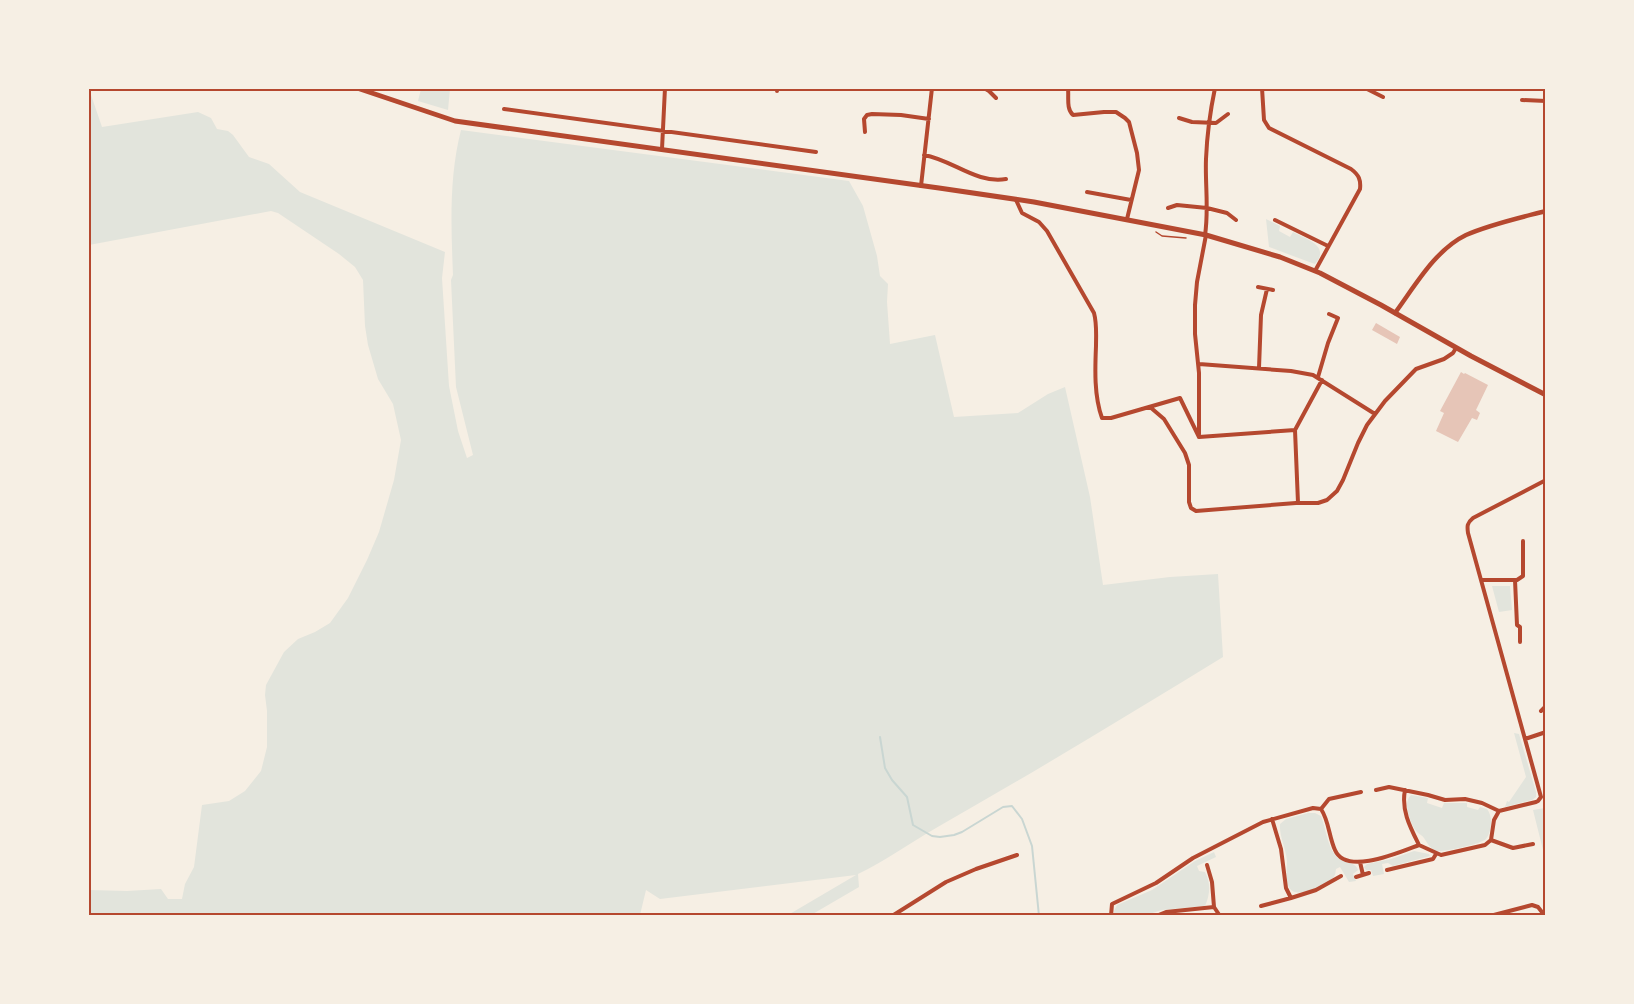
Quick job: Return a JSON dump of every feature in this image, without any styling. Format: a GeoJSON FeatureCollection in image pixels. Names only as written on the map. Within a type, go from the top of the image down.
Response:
{"type":"FeatureCollection","features":[{"type":"Feature","properties":{"kind":"main road"},"geometry":{"type":"LineString","coordinates":[[357,88],[455,121],[1016,200],[1205,235],[1280,257],[1315,271],[1545,395]]}},
{"type":"Feature","properties":{"kind":"street"},"geometry":{"type":"LineString","coordinates":[[662,150],[665,88]]}},
{"type":"Feature","properties":{"kind":"street"},"geometry":{"type":"LineString","coordinates":[[921,186],[932,88]]}},
{"type":"Feature","properties":{"kind":"street"},"geometry":{"type":"LineString","coordinates":[[984,88],[996,98]]}},
{"type":"Feature","properties":{"kind":"street"},"geometry":{"type":"LineString","coordinates":[[1068,88],[1069,108],[1073,115],[1116,112],[1129,122],[1139,170],[1127,219]]}},
{"type":"Feature","properties":{"kind":"street"},"geometry":{"type":"LineString","coordinates":[[1199,438],[1199,364],[1195,334],[1195,305],[1207,223],[1206,160],[1215,88]]}},
{"type":"Feature","properties":{"kind":"street"},"geometry":{"type":"LineString","coordinates":[[1262,88],[1264,120],[1269,128],[1351,169],[1358,176],[1360,189],[1315,271]]}},
{"type":"Feature","properties":{"kind":"street"},"geometry":{"type":"LineString","coordinates":[[1365,88],[1383,97]]}},
{"type":"Feature","properties":{"kind":"street"},"geometry":{"type":"LineString","coordinates":[[1522,100],[1545,101]]}},
{"type":"Feature","properties":{"kind":"street"},"geometry":{"type":"LineString","coordinates":[[504,109],[816,152]]}},
{"type":"Feature","properties":{"kind":"street"},"geometry":{"type":"LineString","coordinates":[[865,132],[864,119],[867,115],[888,114],[929,119]]}},
{"type":"Feature","properties":{"kind":"street"},"geometry":{"type":"LineString","coordinates":[[1179,118],[1209,124],[1216,123],[1228,114]]}},
{"type":"Feature","properties":{"kind":"street"},"geometry":{"type":"LineString","coordinates":[[924,155],[942,159],[982,177],[996,180],[1006,179]]}},
{"type":"Feature","properties":{"kind":"street"},"geometry":{"type":"LineString","coordinates":[[1087,192],[1131,200]]}},
{"type":"Feature","properties":{"kind":"street"},"geometry":{"type":"LineString","coordinates":[[1016,200],[1022,213],[1039,222],[1047,231],[1094,313],[1096,321],[1095,367],[1102,418],[1111,418],[1180,398],[1199,438]]}},
{"type":"Feature","properties":{"kind":"street"},"geometry":{"type":"LineString","coordinates":[[1168,208],[1177,205],[1207,208],[1227,213],[1236,220]]}},
{"type":"Feature","properties":{"kind":"street"},"geometry":{"type":"LineString","coordinates":[[1395,313],[1430,267],[1445,250],[1460,239],[1482,229],[1545,211]]}},
{"type":"Feature","properties":{"kind":"street"},"geometry":{"type":"LineString","coordinates":[[1275,220],[1328,246]]}},
{"type":"Feature","properties":{"kind":"street"},"geometry":{"type":"LineString","coordinates":[[1258,287],[1273,290]]}},
{"type":"Feature","properties":{"kind":"street"},"geometry":{"type":"LineString","coordinates":[[1259,368],[1261,315],[1267,289]]}},
{"type":"Feature","properties":{"kind":"street"},"geometry":{"type":"LineString","coordinates":[[1298,503],[1295,430],[1320,379],[1328,343],[1338,318],[1329,314]]}},
{"type":"Feature","properties":{"kind":"street"},"geometry":{"type":"LineString","coordinates":[[1150,406],[1164,419],[1185,453],[1189,465],[1189,502],[1191,508],[1196,511],[1318,503],[1327,500],[1337,491],[1358,443],[1389,395],[1411,373],[1421,366],[1444,359],[1456,348]]}},
{"type":"Feature","properties":{"kind":"street"},"geometry":{"type":"LineString","coordinates":[[1199,364],[1303,373],[1320,379],[1375,414]]}},
{"type":"Feature","properties":{"kind":"street"},"geometry":{"type":"LineString","coordinates":[[1199,438],[1295,430]]}},
{"type":"Feature","properties":{"kind":"street"},"geometry":{"type":"LineString","coordinates":[[1405,790],[1403,804],[1409,825],[1419,845],[1441,855],[1485,845],[1491,840],[1494,820],[1499,812],[1540,799],[1467,526],[1468,522],[1545,480]]}},
{"type":"Feature","properties":{"kind":"street"},"geometry":{"type":"LineString","coordinates":[[1481,580],[1515,580],[1522,576],[1523,541]]}},
{"type":"Feature","properties":{"kind":"street"},"geometry":{"type":"LineString","coordinates":[[1515,580],[1520,642]]}},
{"type":"Feature","properties":{"kind":"street"},"geometry":{"type":"LineString","coordinates":[[1541,711],[1545,706]]}},
{"type":"Feature","properties":{"kind":"street"},"geometry":{"type":"LineString","coordinates":[[1525,739],[1545,732]]}},
{"type":"Feature","properties":{"kind":"street"},"geometry":{"type":"LineString","coordinates":[[1376,790],[1389,787],[1444,800],[1465,799],[1482,803],[1499,812]]}},
{"type":"Feature","properties":{"kind":"street"},"geometry":{"type":"LineString","coordinates":[[1321,809],[1329,799],[1361,792]]}},
{"type":"Feature","properties":{"kind":"street"},"geometry":{"type":"LineString","coordinates":[[1111,915],[1112,904],[1156,883],[1193,858],[1263,822],[1313,808],[1321,809]]}},
{"type":"Feature","properties":{"kind":"street"},"geometry":{"type":"LineString","coordinates":[[1321,809],[1337,854],[1342,859],[1360,862],[1392,855],[1419,845]]}},
{"type":"Feature","properties":{"kind":"street"},"geometry":{"type":"LineString","coordinates":[[1272,819],[1281,849],[1286,888],[1291,898]]}},
{"type":"Feature","properties":{"kind":"street"},"geometry":{"type":"LineString","coordinates":[[1491,840],[1513,849],[1533,844]]}},
{"type":"Feature","properties":{"kind":"street"},"geometry":{"type":"LineString","coordinates":[[1387,870],[1432,858],[1436,854]]}},
{"type":"Feature","properties":{"kind":"street"},"geometry":{"type":"LineString","coordinates":[[892,915],[946,882],[1017,855]]}},
{"type":"Feature","properties":{"kind":"street"},"geometry":{"type":"LineString","coordinates":[[1360,862],[1363,875]]}},
{"type":"Feature","properties":{"kind":"street"},"geometry":{"type":"LineString","coordinates":[[1207,865],[1212,882],[1214,907],[1220,915]]}},
{"type":"Feature","properties":{"kind":"street"},"geometry":{"type":"LineString","coordinates":[[1356,877],[1369,873]]}},
{"type":"Feature","properties":{"kind":"street"},"geometry":{"type":"LineString","coordinates":[[1262,906],[1316,890],[1341,876]]}},
{"type":"Feature","properties":{"kind":"street"},"geometry":{"type":"LineString","coordinates":[[1490,915],[1532,905],[1538,907],[1545,915]]}},
{"type":"Feature","properties":{"kind":"street"},"geometry":{"type":"LineString","coordinates":[[1156,915],[1214,907]]}},
{"type":"Feature","properties":{"kind":"path"},"geometry":{"type":"LineString","coordinates":[[1151,224],[1154,230],[1162,236],[1190,238]]}},
{"type":"Feature","properties":{"kind":"shaded area"},"geometry":{"type":"Polygon","coordinates":[[[89,89],[102,127],[198,112],[211,118],[217,129],[228,131],[233,135],[249,157],[269,164],[300,192],[445,252],[442,278],[449,386],[458,431],[467,458],[473,455],[456,387],[451,280],[453,275],[451,220],[454,166],[461,130],[849,181],[863,206],[877,256],[880,276],[888,284],[890,344],[935,335],[954,417],[1018,413],[1048,394],[1065,387],[1090,497],[1103,585],[1218,574],[1223,657],[858,874],[859,887],[811,915],[788,915],[856,875],[660,899],[646,890],[640,915],[89,915],[89,890],[161,889],[168,899],[182,899],[185,884],[194,867],[202,805],[229,801],[245,791],[261,771],[267,747],[266,685],[284,652],[298,639],[330,623],[348,598],[379,532],[394,480],[401,440],[393,404],[378,379],[368,345],[363,280],[355,267],[339,254],[278,213],[271,211],[89,245],[89,89]]]}},
{"type":"Feature","properties":{"kind":"shaded area"},"geometry":{"type":"Polygon","coordinates":[[[421,89],[450,89],[448,110],[418,101],[421,89]]]}},
{"type":"Feature","properties":{"kind":"shaded area"},"geometry":{"type":"Polygon","coordinates":[[[1266,219],[1280,226],[1279,231],[1290,237],[1293,232],[1315,244],[1320,252],[1315,264],[1269,247],[1266,219]]]}},
{"type":"Feature","properties":{"kind":"shaded area"},"geometry":{"type":"Polygon","coordinates":[[[1492,586],[1510,586],[1512,610],[1499,612],[1492,586]]]}},
{"type":"Feature","properties":{"kind":"shaded area"},"geometry":{"type":"Polygon","coordinates":[[[1514,733],[1519,734],[1536,797],[1505,807],[1507,801],[1509,802],[1526,777],[1514,733]]]}},
{"type":"Feature","properties":{"kind":"shaded area"},"geometry":{"type":"Polygon","coordinates":[[[1411,795],[1428,798],[1427,803],[1442,808],[1444,803],[1467,803],[1467,807],[1478,810],[1480,807],[1487,809],[1491,819],[1488,836],[1483,841],[1470,845],[1435,850],[1412,825],[1407,805],[1411,795]]]}},
{"type":"Feature","properties":{"kind":"shaded area"},"geometry":{"type":"Polygon","coordinates":[[[1546,808],[1545,858],[1533,810],[1546,808]]]}},
{"type":"Feature","properties":{"kind":"shaded area"},"geometry":{"type":"Polygon","coordinates":[[[1308,813],[1321,816],[1332,851],[1338,858],[1351,863],[1358,870],[1353,874],[1356,881],[1349,882],[1340,867],[1336,869],[1333,878],[1318,887],[1305,892],[1294,892],[1290,889],[1280,824],[1286,819],[1308,813]]]}},
{"type":"Feature","properties":{"kind":"shaded area"},"geometry":{"type":"Polygon","coordinates":[[[1414,851],[1430,856],[1393,866],[1388,863],[1382,864],[1384,874],[1373,876],[1371,870],[1366,870],[1364,867],[1367,864],[1414,851]]]}},
{"type":"Feature","properties":{"kind":"shaded area"},"geometry":{"type":"Polygon","coordinates":[[[1214,852],[1216,857],[1197,866],[1199,871],[1205,872],[1209,885],[1205,906],[1162,910],[1146,915],[1114,915],[1117,905],[1152,890],[1195,861],[1214,852]]]}},
{"type":"Feature","properties":{"kind":"building"},"geometry":{"type":"Polygon","coordinates":[[[1376,323],[1400,337],[1397,344],[1372,330],[1376,323]]]}},
{"type":"Feature","properties":{"kind":"building"},"geometry":{"type":"Polygon","coordinates":[[[1461,372],[1488,385],[1476,410],[1480,413],[1477,420],[1472,418],[1458,442],[1436,431],[1444,413],[1440,411],[1461,372]]]}},
{"type":"Feature","properties":{"kind":"waterway"},"geometry":{"type":"LineString","coordinates":[[880,737],[885,768],[907,797],[913,825],[932,836],[954,835],[1003,807],[1012,806],[1022,819],[1032,846],[1039,916]]}}]}
